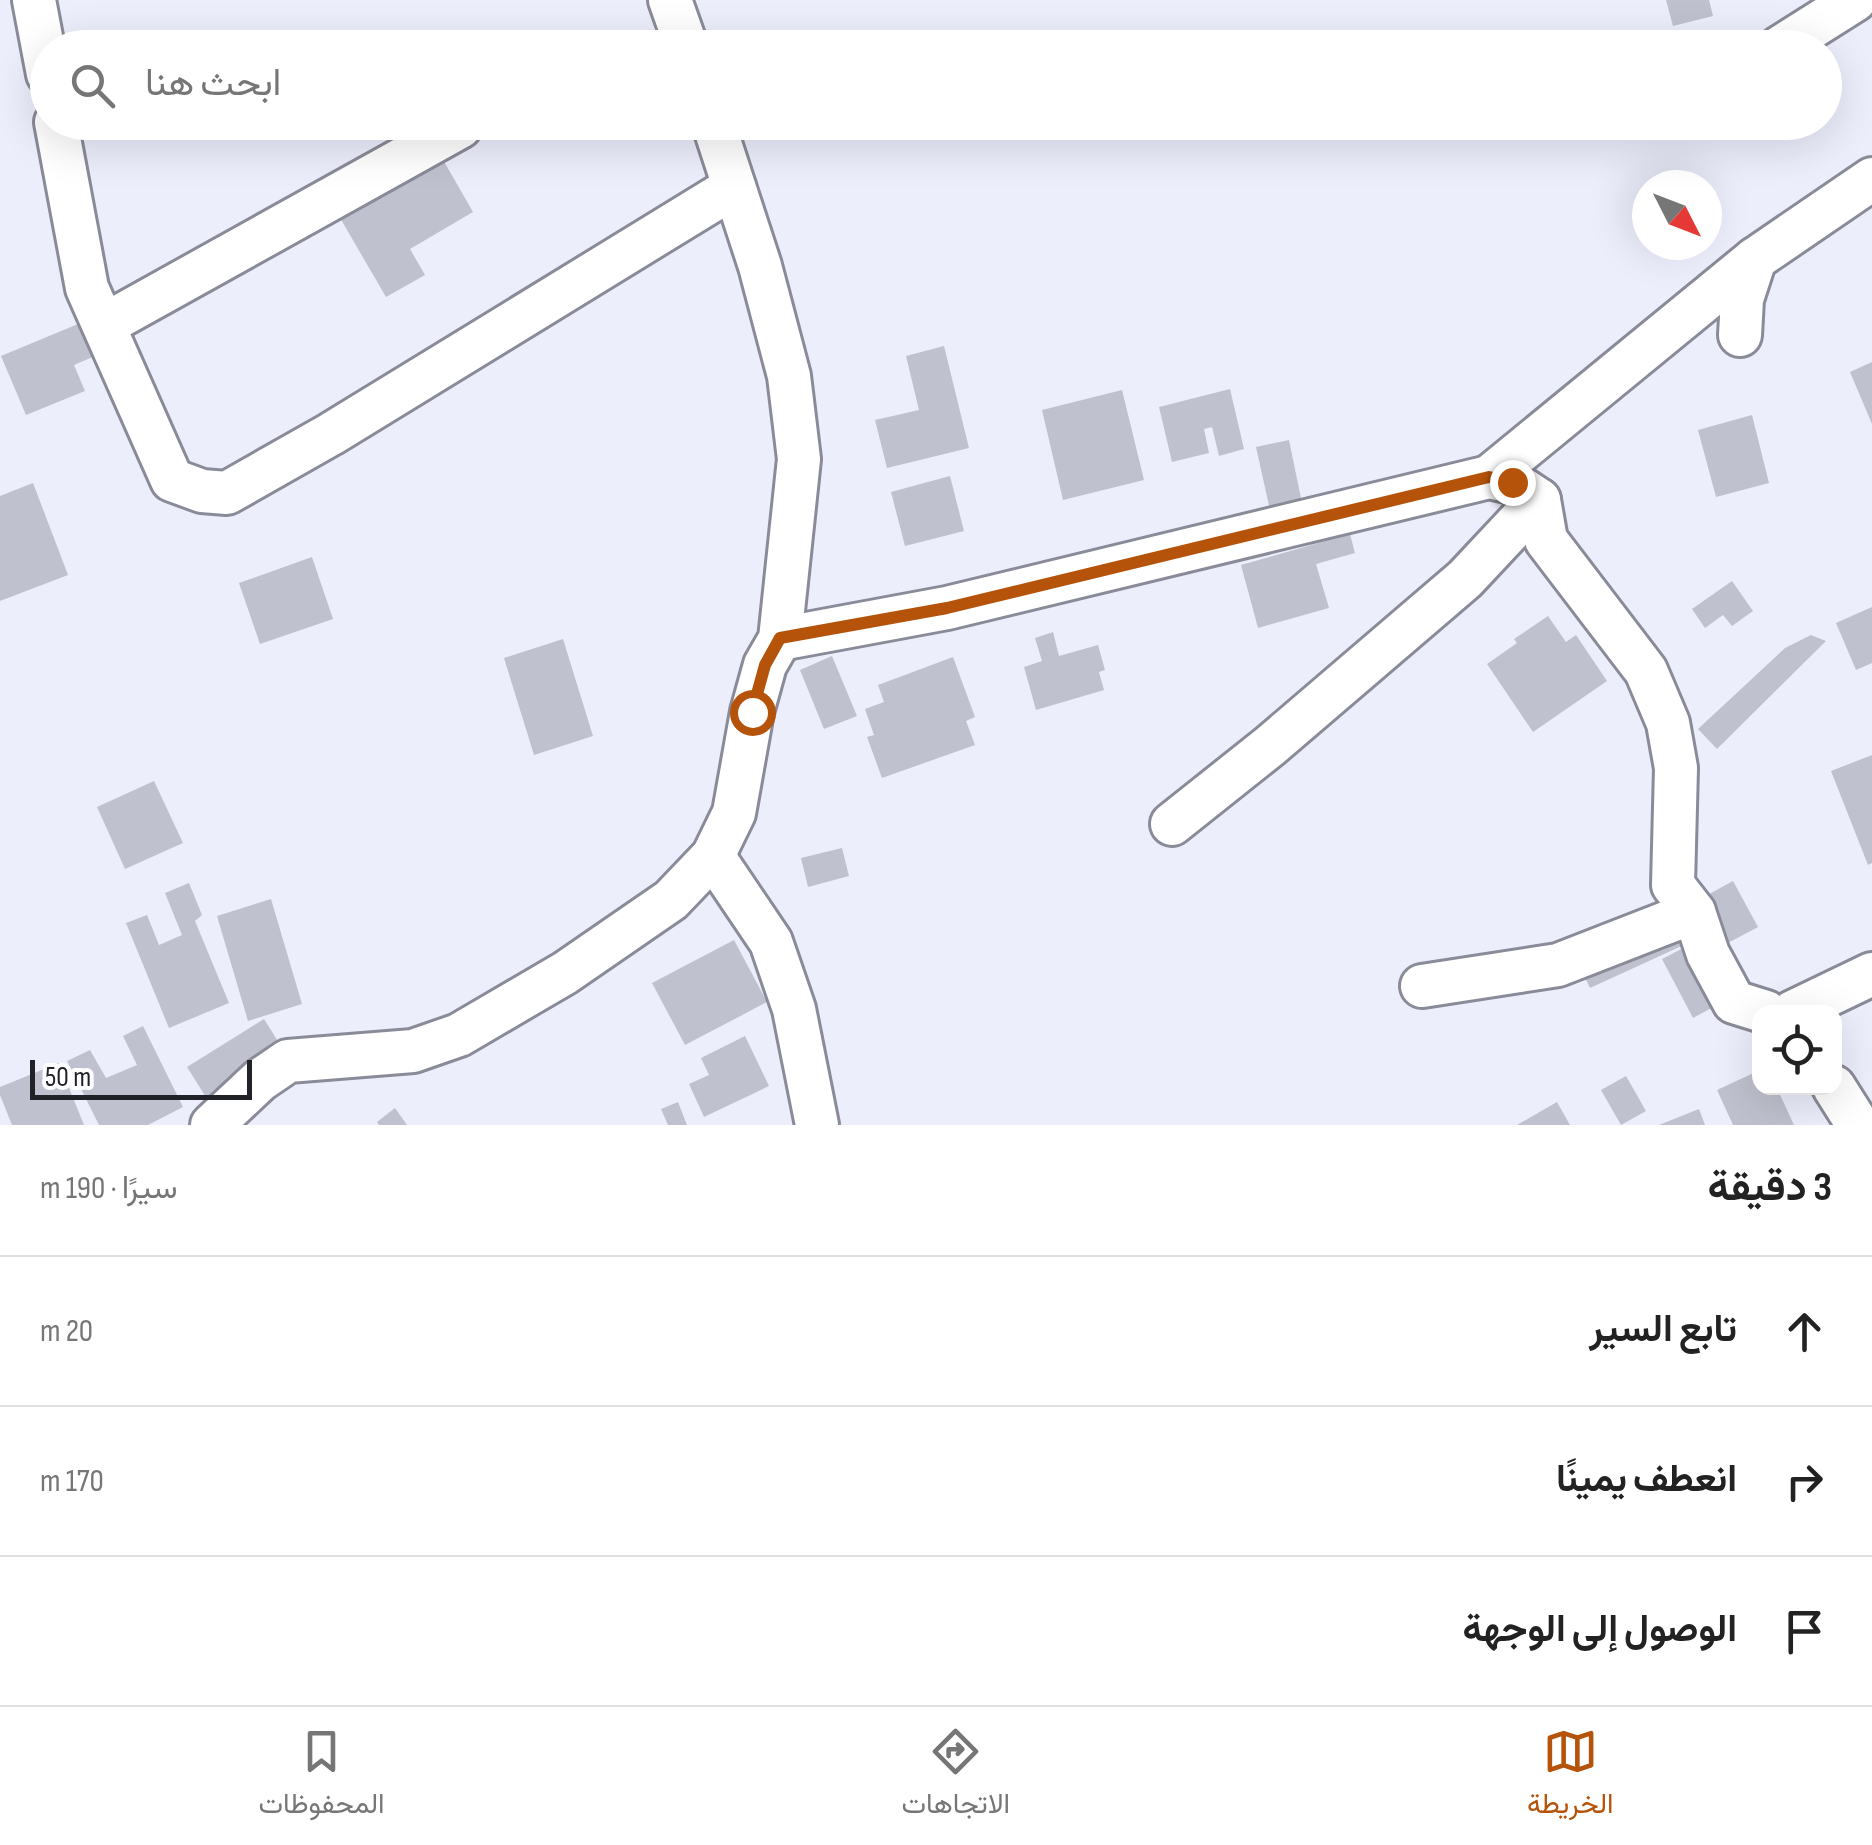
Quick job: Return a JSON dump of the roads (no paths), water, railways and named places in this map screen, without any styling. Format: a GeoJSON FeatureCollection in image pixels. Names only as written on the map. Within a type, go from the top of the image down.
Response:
{"type":"FeatureCollection","features":[{"type":"Feature","properties":{"kind":"street"},"geometry":{"type":"LineString","coordinates":[[34,0],[40,30]]}},
{"type":"Feature","properties":{"kind":"street"},"geometry":{"type":"LineString","coordinates":[[670,0],[681,30]]}},
{"type":"Feature","properties":{"kind":"street"},"geometry":{"type":"LineString","coordinates":[[1808,30],[1855,0]]}},
{"type":"Feature","properties":{"kind":"street"},"geometry":{"type":"LineString","coordinates":[[59,140],[87,288],[172,480],[202,492],[227,493],[331,434],[734,187]]}},
{"type":"Feature","properties":{"kind":"street"},"geometry":{"type":"LineString","coordinates":[[104,326],[437,140]]}},
{"type":"Feature","properties":{"kind":"street"},"geometry":{"type":"LineString","coordinates":[[212,1125],[260,1080],[288,1061],[413,1051],[459,1035],[565,973],[671,900],[713,856],[734,814],[752,712],[765,665],[780,638],[799,459],[789,376],[760,266],[719,140]]}},
{"type":"Feature","properties":{"kind":"street"},"geometry":{"type":"LineString","coordinates":[[780,638],[947,608],[1489,477],[1755,259],[1872,179]]}},
{"type":"Feature","properties":{"kind":"street"},"geometry":{"type":"LineString","coordinates":[[1740,335],[1742,299],[1755,259]]}},
{"type":"Feature","properties":{"kind":"street"},"geometry":{"type":"LineString","coordinates":[[1489,477],[1512,482],[1539,500],[1546,540],[1646,671],[1668,723],[1676,768],[1673,884],[1694,912],[1708,954],[1734,1002],[1752,1008]]}},
{"type":"Feature","properties":{"kind":"street"},"geometry":{"type":"LineString","coordinates":[[1172,824],[1270,746],[1465,579],[1539,500]]}},
{"type":"Feature","properties":{"kind":"street"},"geometry":{"type":"LineString","coordinates":[[713,856],[771,942],[794,1009],[817,1125]]}},
{"type":"Feature","properties":{"kind":"street"},"geometry":{"type":"LineString","coordinates":[[1422,986],[1558,965],[1694,912]]}},
{"type":"Feature","properties":{"kind":"street"},"geometry":{"type":"LineString","coordinates":[[1807,1005],[1872,974]]}},
{"type":"Feature","properties":{"kind":"street"},"geometry":{"type":"LineString","coordinates":[[1839,1095],[1858,1125]]}}]}
